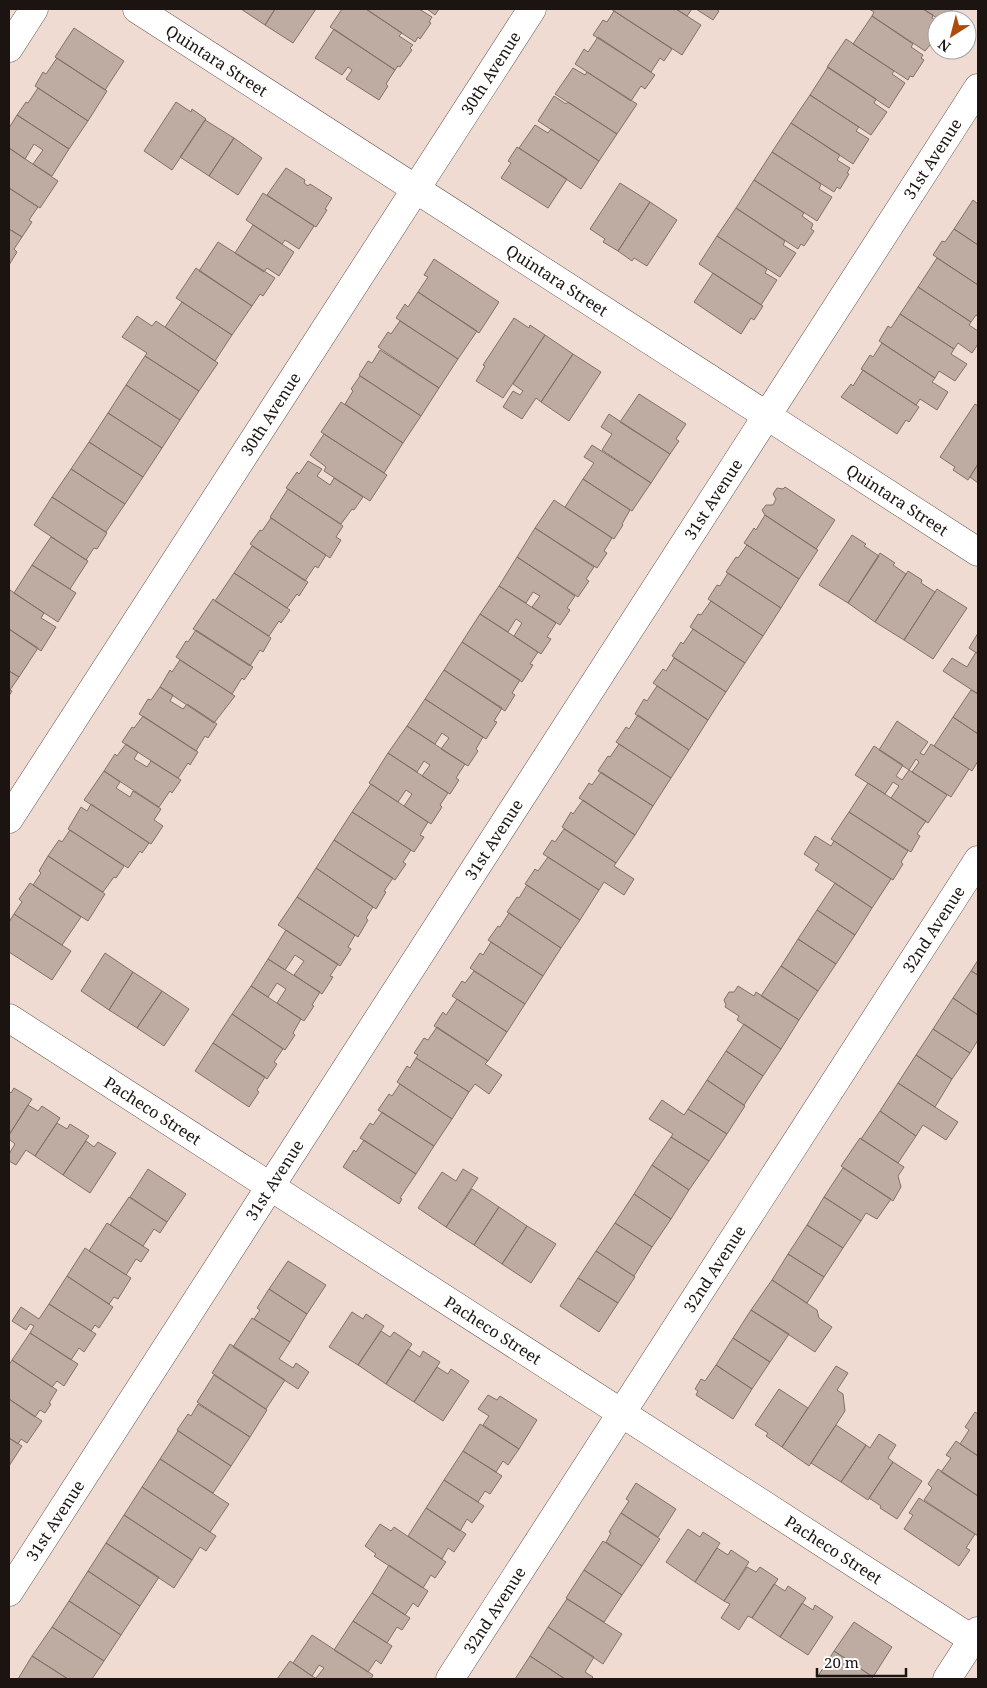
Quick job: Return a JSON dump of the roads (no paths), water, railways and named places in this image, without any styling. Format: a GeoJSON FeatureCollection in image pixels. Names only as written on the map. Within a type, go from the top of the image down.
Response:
{"type":"FeatureCollection","features":[{"type":"Feature","properties":{"kind":"street"},"geometry":{"type":"LineString","coordinates":[[9,48],[34,9]]}},
{"type":"Feature","properties":{"kind":"street","name":"Quintara Street"},"geometry":{"type":"LineString","coordinates":[[137,9],[978,552]]}},
{"type":"Feature","properties":{"kind":"street","name":"30th Avenue"},"geometry":{"type":"LineString","coordinates":[[9,819],[532,9]]}},
{"type":"Feature","properties":{"kind":"street","name":"31st Avenue"},"geometry":{"type":"LineString","coordinates":[[9,1592],[978,88]]}},
{"type":"Feature","properties":{"kind":"street","name":"32nd Avenue"},"geometry":{"type":"LineString","coordinates":[[450,1679],[978,860]]}},
{"type":"Feature","properties":{"kind":"street","name":"Pacheco Street"},"geometry":{"type":"LineString","coordinates":[[9,1018],[622,1413],[976,1638]]}},
{"type":"Feature","properties":{"kind":"street"},"geometry":{"type":"LineString","coordinates":[[947,1679],[976,1638]]}}]}
